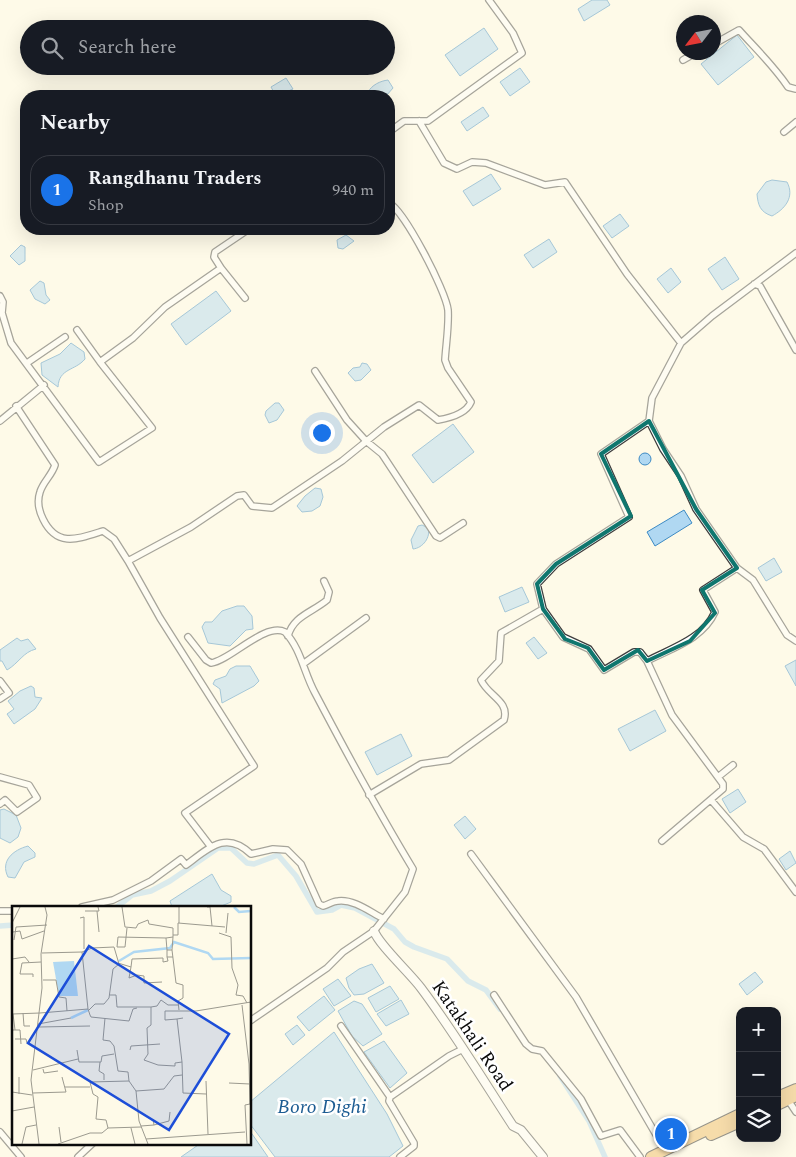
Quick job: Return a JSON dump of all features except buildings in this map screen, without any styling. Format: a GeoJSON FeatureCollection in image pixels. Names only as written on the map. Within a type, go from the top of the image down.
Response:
{"type":"FeatureCollection","features":[{"type":"Feature","properties":{"kind":"highway"},"geometry":{"type":"LineString","coordinates":[[781,1095],[796,1089]]}},
{"type":"Feature","properties":{"kind":"highway"},"geometry":{"type":"LineString","coordinates":[[665,1154],[736,1116]]}},
{"type":"Feature","properties":{"kind":"highway"},"geometry":{"type":"LineString","coordinates":[[651,1157],[665,1154],[736,1124]]}},
{"type":"Feature","properties":{"kind":"street"},"geometry":{"type":"LineString","coordinates":[[395,128],[404,121],[428,121],[522,53],[513,33],[489,0]]}},
{"type":"Feature","properties":{"kind":"street"},"geometry":{"type":"LineString","coordinates":[[721,40],[739,30],[774,67],[788,87],[796,89]]}},
{"type":"Feature","properties":{"kind":"street"},"geometry":{"type":"LineString","coordinates":[[419,121],[444,163],[457,169],[472,162],[486,163],[526,176],[545,185],[564,182],[627,274],[682,343]]}},
{"type":"Feature","properties":{"kind":"street"},"geometry":{"type":"LineString","coordinates":[[784,132],[796,122]]}},
{"type":"Feature","properties":{"kind":"street"},"geometry":{"type":"LineString","coordinates":[[128,561],[191,527],[237,496],[244,495],[252,506],[272,508],[342,461],[384,427],[419,404],[438,420],[459,413],[469,406],[471,402],[448,368],[446,360],[448,308],[440,285],[425,254],[395,212]]}},
{"type":"Feature","properties":{"kind":"street"},"geometry":{"type":"LineString","coordinates":[[240,235],[215,252],[214,257],[246,298]]}},
{"type":"Feature","properties":{"kind":"street"},"geometry":{"type":"LineString","coordinates":[[796,253],[698,326],[682,343],[652,398],[649,421],[663,449],[681,476],[696,509],[738,568],[753,580],[787,635],[796,641]]}},
{"type":"Feature","properties":{"kind":"street"},"geometry":{"type":"LineString","coordinates":[[100,362],[133,338],[165,307],[221,268]]}},
{"type":"Feature","properties":{"kind":"street"},"geometry":{"type":"LineString","coordinates":[[754,284],[760,286],[796,350]]}},
{"type":"Feature","properties":{"kind":"street"},"geometry":{"type":"LineString","coordinates":[[0,296],[3,302],[2,313],[11,343],[44,385],[99,462],[152,428],[77,330]]}},
{"type":"Feature","properties":{"kind":"street"},"geometry":{"type":"LineString","coordinates":[[27,363],[65,337]]}},
{"type":"Feature","properties":{"kind":"street"},"geometry":{"type":"LineString","coordinates":[[315,371],[347,420],[366,441],[382,454],[436,536],[440,538],[463,523]]}},
{"type":"Feature","properties":{"kind":"street"},"geometry":{"type":"LineString","coordinates":[[0,421],[44,385]]}},
{"type":"Feature","properties":{"kind":"street"},"geometry":{"type":"LineString","coordinates":[[16,406],[56,465],[39,494],[40,515],[48,530],[64,539],[83,538],[103,531],[114,539],[160,618],[254,766],[185,813],[211,847]]}},
{"type":"Feature","properties":{"kind":"street"},"geometry":{"type":"LineString","coordinates":[[649,421],[601,454],[630,516],[556,564],[538,582],[543,608],[565,639],[589,649],[604,670],[637,651],[647,661],[672,715],[724,787],[662,841]]}},
{"type":"Feature","properties":{"kind":"street"},"geometry":{"type":"LineString","coordinates":[[647,661],[690,641],[699,634],[715,612],[703,590],[738,568]]}},
{"type":"Feature","properties":{"kind":"street"},"geometry":{"type":"LineString","coordinates":[[288,636],[291,626],[297,619],[327,600],[329,592],[324,581]]}},
{"type":"Feature","properties":{"kind":"street"},"geometry":{"type":"LineString","coordinates":[[368,795],[421,764],[449,760],[504,720],[507,712],[504,705],[481,680],[498,661],[501,633],[543,608]]}},
{"type":"Feature","properties":{"kind":"street"},"geometry":{"type":"LineString","coordinates":[[303,664],[366,618]]}},
{"type":"Feature","properties":{"kind":"street"},"geometry":{"type":"LineString","coordinates":[[188,637],[206,660],[211,663],[275,630],[280,630],[288,636],[298,651],[310,683],[368,795],[413,869],[404,892],[374,931],[343,952],[327,968],[251,1020]]}},
{"type":"Feature","properties":{"kind":"street"},"geometry":{"type":"LineString","coordinates":[[0,681],[10,693],[0,699]]}},
{"type":"Feature","properties":{"kind":"street"},"geometry":{"type":"LineString","coordinates":[[718,777],[734,765]]}},
{"type":"Feature","properties":{"kind":"street"},"geometry":{"type":"LineString","coordinates":[[0,777],[29,785],[37,798],[17,812],[4,800],[0,804]]}},
{"type":"Feature","properties":{"kind":"street"},"geometry":{"type":"LineString","coordinates":[[711,800],[743,837],[764,849],[796,892]]}},
{"type":"Feature","properties":{"kind":"street"},"geometry":{"type":"LineString","coordinates":[[86,906],[112,900],[151,881],[181,859],[186,865],[211,847],[231,842],[244,847],[251,854],[273,849],[287,850],[300,864],[320,904],[323,906],[336,900],[346,901],[358,904],[384,919]]}},
{"type":"Feature","properties":{"kind":"street"},"geometry":{"type":"LineString","coordinates":[[471,854],[576,997],[665,1154]]}},
{"type":"Feature","properties":{"kind":"street","name":"Katakhali Road"},"geometry":{"type":"LineString","coordinates":[[374,931],[378,939],[406,968],[463,1049],[513,1126],[521,1130],[543,1157]]}},
{"type":"Feature","properties":{"kind":"street"},"geometry":{"type":"LineString","coordinates":[[494,995],[526,1044],[532,1049],[542,1051],[580,1100],[601,1136],[620,1130],[640,1157]]}},
{"type":"Feature","properties":{"kind":"street"},"geometry":{"type":"LineString","coordinates":[[341,1026],[390,1097],[390,1101],[414,1143],[414,1146],[400,1157]]}},
{"type":"Feature","properties":{"kind":"street"},"geometry":{"type":"LineString","coordinates":[[390,1097],[448,1056],[463,1049]]}},
{"type":"Feature","properties":{"kind":"street"},"geometry":{"type":"LineString","coordinates":[[792,1098],[796,1112]]}},
{"type":"Feature","properties":{"kind":"street"},"geometry":{"type":"LineString","coordinates":[[0,1132],[21,1157]]}},
{"type":"Feature","properties":{"kind":"street"},"geometry":{"type":"LineString","coordinates":[[78,1157],[93,1144]]}},
{"type":"Feature","properties":{"kind":"highlighted area"},"geometry":{"type":"Polygon","coordinates":[[[649,421],[696,509],[737,568],[702,590],[715,613],[690,641],[647,661],[638,650],[604,670],[588,648],[565,639],[543,609],[537,584],[556,564],[631,516],[601,454],[649,421]]]}},
{"type":"Feature","properties":{"kind":"water"},"geometry":{"type":"Polygon","coordinates":[[[592,0],[607,0],[610,5],[584,21],[578,9],[592,0]]]}},
{"type":"Feature","properties":{"kind":"water"},"geometry":{"type":"Polygon","coordinates":[[[484,28],[498,49],[460,76],[445,55],[484,28]]]}},
{"type":"Feature","properties":{"kind":"water"},"geometry":{"type":"Polygon","coordinates":[[[737,35],[754,57],[718,85],[701,64],[706,60],[721,60],[721,48],[737,35]]]}},
{"type":"Feature","properties":{"kind":"water"},"geometry":{"type":"Polygon","coordinates":[[[520,68],[530,82],[510,96],[500,82],[520,68]]]}},
{"type":"Feature","properties":{"kind":"water"},"geometry":{"type":"Polygon","coordinates":[[[286,78],[293,89],[273,90],[271,87],[286,78]]]}},
{"type":"Feature","properties":{"kind":"water"},"geometry":{"type":"Polygon","coordinates":[[[388,80],[393,88],[391,90],[370,90],[379,82],[388,80]]]}},
{"type":"Feature","properties":{"kind":"water"},"geometry":{"type":"Polygon","coordinates":[[[483,107],[489,116],[467,131],[461,122],[483,107]]]}},
{"type":"Feature","properties":{"kind":"water"},"geometry":{"type":"Polygon","coordinates":[[[491,174],[501,189],[473,206],[463,191],[491,174]]]}},
{"type":"Feature","properties":{"kind":"water"},"geometry":{"type":"Polygon","coordinates":[[[772,180],[787,182],[790,193],[785,206],[772,216],[760,208],[757,194],[766,182],[772,180]]]}},
{"type":"Feature","properties":{"kind":"water"},"geometry":{"type":"Polygon","coordinates":[[[620,214],[629,226],[612,238],[603,226],[620,214]]]}},
{"type":"Feature","properties":{"kind":"water"},"geometry":{"type":"Polygon","coordinates":[[[346,235],[354,241],[343,249],[338,248],[337,240],[346,235]]]}},
{"type":"Feature","properties":{"kind":"water"},"geometry":{"type":"Polygon","coordinates":[[[549,239],[557,252],[533,268],[524,255],[549,239]]]}},
{"type":"Feature","properties":{"kind":"water"},"geometry":{"type":"Polygon","coordinates":[[[21,245],[25,247],[25,261],[19,265],[10,256],[21,245]]]}},
{"type":"Feature","properties":{"kind":"water"},"geometry":{"type":"Polygon","coordinates":[[[725,257],[739,279],[722,290],[708,269],[725,257]]]}},
{"type":"Feature","properties":{"kind":"water"},"geometry":{"type":"Polygon","coordinates":[[[671,268],[681,282],[668,293],[657,279],[671,268]]]}},
{"type":"Feature","properties":{"kind":"water"},"geometry":{"type":"Polygon","coordinates":[[[40,281],[44,283],[46,295],[50,300],[45,304],[35,299],[30,290],[40,281]]]}},
{"type":"Feature","properties":{"kind":"water"},"geometry":{"type":"Polygon","coordinates":[[[216,291],[231,311],[186,345],[171,324],[216,291]]]}},
{"type":"Feature","properties":{"kind":"water"},"geometry":{"type":"Polygon","coordinates":[[[71,343],[84,352],[85,359],[61,376],[58,387],[42,375],[41,363],[60,354],[71,343]]]}},
{"type":"Feature","properties":{"kind":"water"},"geometry":{"type":"Polygon","coordinates":[[[362,363],[367,364],[371,370],[361,380],[355,381],[348,373],[353,368],[360,367],[362,363]]]}},
{"type":"Feature","properties":{"kind":"water"},"geometry":{"type":"Polygon","coordinates":[[[275,403],[279,403],[284,410],[277,420],[269,423],[265,415],[266,411],[275,403]]]}},
{"type":"Feature","properties":{"kind":"water"},"geometry":{"type":"Polygon","coordinates":[[[453,424],[474,452],[433,483],[412,455],[453,424]]]}},
{"type":"Feature","properties":{"kind":"water"},"geometry":{"type":"Polygon","coordinates":[[[643,453],[647,453],[651,459],[647,465],[643,465],[639,461],[639,457],[643,453]]]}},
{"type":"Feature","properties":{"kind":"water"},"geometry":{"type":"Polygon","coordinates":[[[315,488],[321,489],[323,497],[320,506],[312,511],[302,512],[297,506],[315,488]]]}},
{"type":"Feature","properties":{"kind":"water"},"geometry":{"type":"Polygon","coordinates":[[[684,510],[692,523],[655,546],[647,532],[684,510]]]}},
{"type":"Feature","properties":{"kind":"water"},"geometry":{"type":"Polygon","coordinates":[[[422,525],[428,528],[427,538],[420,547],[413,549],[411,540],[418,526],[422,525]]]}},
{"type":"Feature","properties":{"kind":"water"},"geometry":{"type":"Polygon","coordinates":[[[774,558],[782,572],[766,581],[758,568],[774,558]]]}},
{"type":"Feature","properties":{"kind":"water"},"geometry":{"type":"Polygon","coordinates":[[[522,587],[529,602],[505,612],[499,597],[522,587]]]}},
{"type":"Feature","properties":{"kind":"water"},"geometry":{"type":"Polygon","coordinates":[[[237,606],[244,606],[252,616],[253,629],[246,630],[230,646],[208,643],[202,627],[205,622],[212,622],[222,611],[237,606]]]}},
{"type":"Feature","properties":{"kind":"water"},"geometry":{"type":"Polygon","coordinates":[[[534,637],[547,653],[538,659],[526,643],[534,637]]]}},
{"type":"Feature","properties":{"kind":"water"},"geometry":{"type":"Polygon","coordinates":[[[17,638],[21,641],[28,639],[36,649],[32,650],[7,670],[2,661],[0,661],[0,650],[17,638]]]}},
{"type":"Feature","properties":{"kind":"water"},"geometry":{"type":"Polygon","coordinates":[[[796,660],[796,686],[785,666],[796,660]]]}},
{"type":"Feature","properties":{"kind":"water"},"geometry":{"type":"Polygon","coordinates":[[[236,666],[250,666],[259,681],[254,686],[222,703],[220,689],[213,684],[215,680],[226,676],[230,669],[236,666]]]}},
{"type":"Feature","properties":{"kind":"water"},"geometry":{"type":"Polygon","coordinates":[[[31,686],[34,688],[35,697],[42,698],[35,709],[14,724],[7,714],[14,709],[8,701],[20,691],[31,686]]]}},
{"type":"Feature","properties":{"kind":"water"},"geometry":{"type":"Polygon","coordinates":[[[655,710],[666,731],[630,751],[618,729],[655,710]]]}},
{"type":"Feature","properties":{"kind":"water"},"geometry":{"type":"Polygon","coordinates":[[[401,734],[412,756],[377,775],[365,752],[401,734]]]}},
{"type":"Feature","properties":{"kind":"water"},"geometry":{"type":"Polygon","coordinates":[[[738,789],[746,802],[730,813],[722,799],[738,789]]]}},
{"type":"Feature","properties":{"kind":"water"},"geometry":{"type":"Polygon","coordinates":[[[4,809],[16,815],[21,828],[18,837],[10,843],[0,838],[0,810],[4,809]]]}},
{"type":"Feature","properties":{"kind":"water"},"geometry":{"type":"Polygon","coordinates":[[[465,816],[476,829],[465,839],[454,825],[465,816]]]}},
{"type":"Feature","properties":{"kind":"water"},"geometry":{"type":"Polygon","coordinates":[[[28,846],[35,853],[35,857],[24,862],[15,878],[8,877],[6,866],[9,857],[17,850],[28,846]]]}},
{"type":"Feature","properties":{"kind":"water"},"geometry":{"type":"Polygon","coordinates":[[[790,851],[796,863],[786,870],[779,859],[790,851]]]}},
{"type":"Feature","properties":{"kind":"water"},"geometry":{"type":"Polygon","coordinates":[[[212,874],[221,890],[231,896],[231,902],[221,906],[172,906],[170,901],[212,874]]]}},
{"type":"Feature","properties":{"kind":"water"},"geometry":{"type":"Polygon","coordinates":[[[372,964],[384,983],[364,994],[354,995],[349,988],[346,978],[359,969],[372,964]]]}},
{"type":"Feature","properties":{"kind":"water"},"geometry":{"type":"Polygon","coordinates":[[[755,972],[763,982],[747,995],[739,984],[755,972]]]}},
{"type":"Feature","properties":{"kind":"water"},"geometry":{"type":"Polygon","coordinates":[[[338,979],[351,996],[334,1006],[323,989],[338,979]]]}},
{"type":"Feature","properties":{"kind":"water"},"geometry":{"type":"Polygon","coordinates":[[[390,986],[399,999],[376,1012],[368,998],[390,986]]]}},
{"type":"Feature","properties":{"kind":"water"},"geometry":{"type":"Polygon","coordinates":[[[324,996],[335,1010],[309,1031],[297,1017],[324,996]]]}},
{"type":"Feature","properties":{"kind":"water"},"geometry":{"type":"Polygon","coordinates":[[[401,1000],[409,1014],[386,1026],[377,1014],[401,1000]]]}},
{"type":"Feature","properties":{"kind":"water"},"geometry":{"type":"Polygon","coordinates":[[[354,1001],[362,1004],[382,1034],[363,1046],[352,1036],[338,1011],[354,1001]]]}},
{"type":"Feature","properties":{"kind":"water"},"geometry":{"type":"Polygon","coordinates":[[[297,1025],[305,1035],[293,1045],[285,1034],[297,1025]]]}},
{"type":"Feature","properties":{"kind":"water","name":"Boro Dighi"},"geometry":{"type":"Polygon","coordinates":[[[334,1032],[387,1114],[403,1146],[389,1157],[275,1157],[251,1125],[251,1101],[334,1032]]]}},
{"type":"Feature","properties":{"kind":"water"},"geometry":{"type":"Polygon","coordinates":[[[384,1041],[407,1073],[390,1088],[364,1052],[384,1041]]]}},
{"type":"Feature","properties":{"kind":"water","name":"Boro Dighi"},"geometry":{"type":"Polygon","coordinates":[[[251,1132],[268,1157],[181,1157],[200,1144],[251,1144],[251,1132]]]}},
{"type":"Feature","properties":{"kind":"waterway"},"geometry":{"type":"LineString","coordinates":[[118,906],[132,895],[151,891],[170,881],[218,848],[231,848],[247,863],[254,864],[278,855],[296,876],[317,912],[332,910],[341,905],[355,908],[394,929],[405,942],[414,947],[447,959],[468,981],[486,990],[500,1009]]}},
{"type":"Feature","properties":{"kind":"waterway"},"geometry":{"type":"LineString","coordinates":[[0,926],[12,925]]}},
{"type":"Feature","properties":{"kind":"waterway"},"geometry":{"type":"LineString","coordinates":[[560,1076],[589,1121],[605,1157]]}},
{"type":"Feature","properties":{"kind":"place","name":"Rangdhanu Traders"},"geometry":{"type":"Point","coordinates":[671,1134]}}]}
